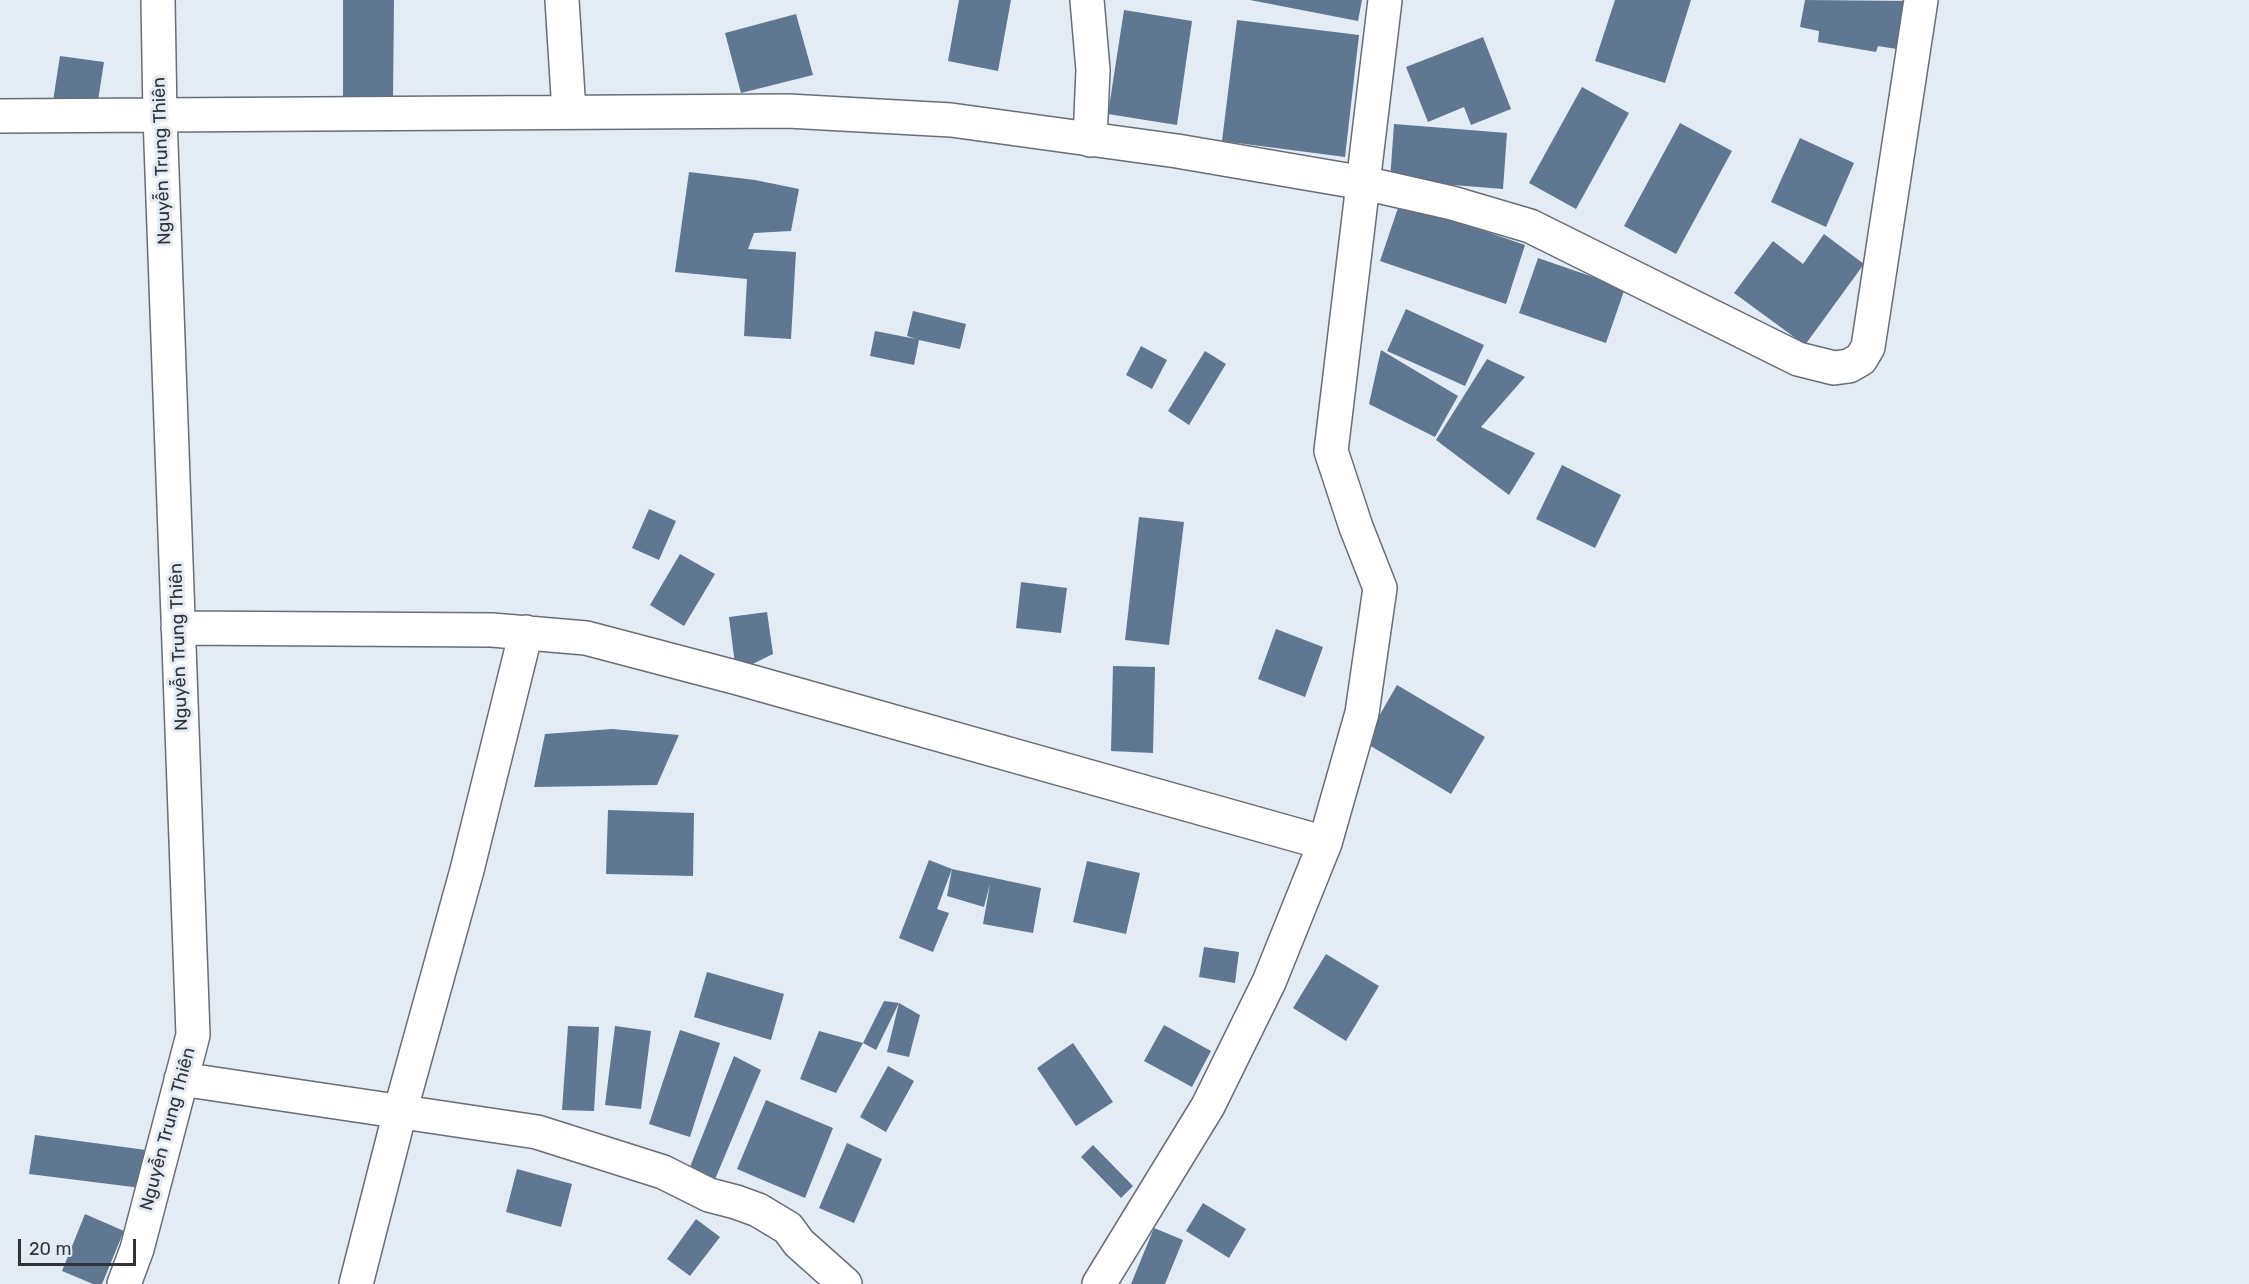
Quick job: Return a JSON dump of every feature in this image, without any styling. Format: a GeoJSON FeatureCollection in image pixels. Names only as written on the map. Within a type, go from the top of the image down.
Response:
{"type":"FeatureCollection","features":[{"type":"Feature","properties":{"kind":"street","name":"Nguyễn Trung Thiên"},"geometry":{"type":"LineString","coordinates":[[133,1281],[137,1249],[193,1035],[160,116],[158,0]]}},
{"type":"Feature","properties":{"kind":"street"},"geometry":{"type":"LineString","coordinates":[[562,0],[569,112]]}},
{"type":"Feature","properties":{"kind":"street"},"geometry":{"type":"LineString","coordinates":[[1087,0],[1093,69],[1090,140]]}},
{"type":"Feature","properties":{"kind":"street"},"geometry":{"type":"LineString","coordinates":[[1099,1284],[1208,1106],[1269,982],[1326,843],[1362,713],[1380,588],[1331,451],[1385,0]]}},
{"type":"Feature","properties":{"kind":"street"},"geometry":{"type":"LineString","coordinates":[[0,116],[800,111],[951,120],[1177,151],[1364,183],[1452,203],[1530,226],[1798,359],[1834,368],[1849,366],[1861,359],[1868,347],[1921,0]]}},
{"type":"Feature","properties":{"kind":"street"},"geometry":{"type":"LineString","coordinates":[[178,628],[526,632],[585,638],[738,678],[1326,843]]}},
{"type":"Feature","properties":{"kind":"street"},"geometry":{"type":"LineString","coordinates":[[356,1284],[400,1112],[467,870],[526,632]]}},
{"type":"Feature","properties":{"kind":"street"},"geometry":{"type":"LineString","coordinates":[[181,1079],[537,1132],[663,1172],[709,1195],[758,1210],[788,1228],[799,1243],[845,1284]]}},
{"type":"Feature","properties":{"kind":"building"},"geometry":{"type":"Polygon","coordinates":[[[343,0],[394,0],[393,100],[343,99],[343,0]]]}},
{"type":"Feature","properties":{"kind":"building"},"geometry":{"type":"Polygon","coordinates":[[[959,0],[1011,0],[998,71],[948,61],[959,0]]]}},
{"type":"Feature","properties":{"kind":"building"},"geometry":{"type":"Polygon","coordinates":[[[1250,0],[1362,0],[1358,21],[1250,0]]]}},
{"type":"Feature","properties":{"kind":"building"},"geometry":{"type":"Polygon","coordinates":[[[1615,0],[1691,0],[1665,83],[1595,61],[1615,0]]]}},
{"type":"Feature","properties":{"kind":"building"},"geometry":{"type":"Polygon","coordinates":[[[1805,0],[1911,1],[1903,50],[1878,46],[1876,52],[1818,42],[1819,31],[1800,27],[1805,0]]]}},
{"type":"Feature","properties":{"kind":"building"},"geometry":{"type":"Polygon","coordinates":[[[1124,10],[1192,21],[1177,125],[1108,114],[1124,10]]]}},
{"type":"Feature","properties":{"kind":"building"},"geometry":{"type":"Polygon","coordinates":[[[796,14],[813,75],[741,93],[725,33],[796,14]]]}},
{"type":"Feature","properties":{"kind":"building"},"geometry":{"type":"Polygon","coordinates":[[[1237,20],[1359,35],[1345,157],[1222,141],[1237,20]]]}},
{"type":"Feature","properties":{"kind":"building"},"geometry":{"type":"Polygon","coordinates":[[[1483,37],[1511,109],[1471,125],[1464,107],[1428,122],[1406,67],[1483,37]]]}},
{"type":"Feature","properties":{"kind":"building"},"geometry":{"type":"Polygon","coordinates":[[[60,56],[104,62],[97,107],[53,101],[60,56]]]}},
{"type":"Feature","properties":{"kind":"building"},"geometry":{"type":"Polygon","coordinates":[[[1582,87],[1629,113],[1576,209],[1529,183],[1582,87]]]}},
{"type":"Feature","properties":{"kind":"building"},"geometry":{"type":"Polygon","coordinates":[[[1680,123],[1732,151],[1676,254],[1624,226],[1680,123]]]}},
{"type":"Feature","properties":{"kind":"building"},"geometry":{"type":"Polygon","coordinates":[[[1394,124],[1507,133],[1503,189],[1390,180],[1394,124]]]}},
{"type":"Feature","properties":{"kind":"building"},"geometry":{"type":"Polygon","coordinates":[[[1800,138],[1854,163],[1826,227],[1771,202],[1800,138]]]}},
{"type":"Feature","properties":{"kind":"building"},"geometry":{"type":"Polygon","coordinates":[[[689,172],[755,180],[799,189],[791,231],[754,233],[748,249],[796,252],[791,339],[744,336],[747,279],[675,272],[689,172]]]}},
{"type":"Feature","properties":{"kind":"building"},"geometry":{"type":"Polygon","coordinates":[[[1400,202],[1525,245],[1506,304],[1380,261],[1400,202]]]}},
{"type":"Feature","properties":{"kind":"building"},"geometry":{"type":"Polygon","coordinates":[[[1824,234],[1864,264],[1805,345],[1734,293],[1773,241],[1803,264],[1824,234]]]}},
{"type":"Feature","properties":{"kind":"building"},"geometry":{"type":"Polygon","coordinates":[[[1538,258],[1625,288],[1606,343],[1519,313],[1538,258]]]}},
{"type":"Feature","properties":{"kind":"building"},"geometry":{"type":"Polygon","coordinates":[[[1406,309],[1484,345],[1465,386],[1387,351],[1406,309]]]}},
{"type":"Feature","properties":{"kind":"building"},"geometry":{"type":"Polygon","coordinates":[[[913,311],[966,324],[960,349],[919,340],[914,365],[870,356],[875,331],[916,339],[907,336],[913,311]]]}},
{"type":"Feature","properties":{"kind":"building"},"geometry":{"type":"Polygon","coordinates":[[[1141,346],[1167,360],[1152,389],[1126,375],[1141,346]]]}},
{"type":"Feature","properties":{"kind":"building"},"geometry":{"type":"Polygon","coordinates":[[[1381,350],[1458,396],[1435,437],[1369,404],[1381,350]]]}},
{"type":"Feature","properties":{"kind":"building"},"geometry":{"type":"Polygon","coordinates":[[[1205,351],[1226,364],[1189,425],[1168,411],[1205,351]]]}},
{"type":"Feature","properties":{"kind":"building"},"geometry":{"type":"Polygon","coordinates":[[[1487,359],[1525,377],[1481,427],[1535,453],[1509,495],[1436,440],[1487,359]]]}},
{"type":"Feature","properties":{"kind":"building"},"geometry":{"type":"Polygon","coordinates":[[[1562,465],[1621,495],[1595,548],[1536,519],[1562,465]]]}},
{"type":"Feature","properties":{"kind":"building"},"geometry":{"type":"Polygon","coordinates":[[[649,509],[676,521],[659,560],[632,548],[649,509]]]}},
{"type":"Feature","properties":{"kind":"building"},"geometry":{"type":"Polygon","coordinates":[[[1139,517],[1184,522],[1169,645],[1125,640],[1139,517]]]}},
{"type":"Feature","properties":{"kind":"building"},"geometry":{"type":"Polygon","coordinates":[[[680,554],[715,574],[684,626],[650,605],[680,554]]]}},
{"type":"Feature","properties":{"kind":"building"},"geometry":{"type":"Polygon","coordinates":[[[1021,582],[1067,588],[1061,633],[1016,628],[1021,582]]]}},
{"type":"Feature","properties":{"kind":"building"},"geometry":{"type":"Polygon","coordinates":[[[767,612],[773,654],[736,672],[729,617],[767,612]]]}},
{"type":"Feature","properties":{"kind":"building"},"geometry":{"type":"Polygon","coordinates":[[[1276,629],[1323,647],[1305,697],[1258,679],[1276,629]]]}},
{"type":"Feature","properties":{"kind":"building"},"geometry":{"type":"Polygon","coordinates":[[[1113,666],[1155,667],[1153,753],[1111,751],[1113,666]]]}},
{"type":"Feature","properties":{"kind":"building"},"geometry":{"type":"Polygon","coordinates":[[[1397,685],[1485,737],[1451,794],[1364,742],[1397,685]]]}},
{"type":"Feature","properties":{"kind":"building"},"geometry":{"type":"Polygon","coordinates":[[[612,729],[679,735],[657,785],[534,787],[545,734],[612,729]]]}},
{"type":"Feature","properties":{"kind":"building"},"geometry":{"type":"Polygon","coordinates":[[[608,810],[694,813],[693,876],[606,874],[608,810]]]}},
{"type":"Feature","properties":{"kind":"building"},"geometry":{"type":"Polygon","coordinates":[[[929,860],[952,869],[937,909],[949,913],[933,952],[899,938],[929,860]]]}},
{"type":"Feature","properties":{"kind":"building"},"geometry":{"type":"Polygon","coordinates":[[[1087,861],[1140,873],[1126,934],[1073,922],[1087,861]]]}},
{"type":"Feature","properties":{"kind":"building"},"geometry":{"type":"Polygon","coordinates":[[[952,869],[1041,888],[1033,933],[983,924],[990,884],[984,907],[947,896],[952,869]]]}},
{"type":"Feature","properties":{"kind":"building"},"geometry":{"type":"Polygon","coordinates":[[[1204,947],[1239,952],[1235,983],[1199,977],[1204,947]]]}},
{"type":"Feature","properties":{"kind":"building"},"geometry":{"type":"Polygon","coordinates":[[[1326,954],[1379,986],[1346,1041],[1293,1008],[1326,954]]]}},
{"type":"Feature","properties":{"kind":"building"},"geometry":{"type":"Polygon","coordinates":[[[707,972],[784,994],[771,1040],[694,1017],[707,972]]]}},
{"type":"Feature","properties":{"kind":"building"},"geometry":{"type":"Polygon","coordinates":[[[884,1001],[899,1003],[876,1050],[863,1043],[884,1001]]]}},
{"type":"Feature","properties":{"kind":"building"},"geometry":{"type":"Polygon","coordinates":[[[899,1003],[920,1015],[909,1057],[887,1052],[899,1003]]]}},
{"type":"Feature","properties":{"kind":"building"},"geometry":{"type":"Polygon","coordinates":[[[1164,1025],[1211,1051],[1192,1087],[1144,1061],[1164,1025]]]}},
{"type":"Feature","properties":{"kind":"building"},"geometry":{"type":"Polygon","coordinates":[[[568,1026],[599,1027],[594,1111],[562,1110],[568,1026]]]}},
{"type":"Feature","properties":{"kind":"building"},"geometry":{"type":"Polygon","coordinates":[[[615,1026],[651,1031],[641,1109],[605,1105],[615,1026]]]}},
{"type":"Feature","properties":{"kind":"building"},"geometry":{"type":"Polygon","coordinates":[[[680,1030],[720,1043],[690,1137],[649,1124],[680,1030]]]}},
{"type":"Feature","properties":{"kind":"building"},"geometry":{"type":"Polygon","coordinates":[[[819,1031],[863,1043],[836,1093],[800,1079],[819,1031]]]}},
{"type":"Feature","properties":{"kind":"building"},"geometry":{"type":"Polygon","coordinates":[[[1073,1043],[1113,1102],[1076,1126],[1037,1068],[1073,1043]]]}},
{"type":"Feature","properties":{"kind":"building"},"geometry":{"type":"Polygon","coordinates":[[[734,1056],[761,1070],[713,1184],[688,1172],[734,1056]]]}},
{"type":"Feature","properties":{"kind":"building"},"geometry":{"type":"Polygon","coordinates":[[[888,1066],[914,1081],[886,1132],[860,1117],[888,1066]]]}},
{"type":"Feature","properties":{"kind":"building"},"geometry":{"type":"Polygon","coordinates":[[[766,1100],[833,1128],[805,1198],[737,1169],[766,1100]]]}},
{"type":"Feature","properties":{"kind":"building"},"geometry":{"type":"Polygon","coordinates":[[[35,1135],[146,1150],[141,1188],[29,1174],[35,1135]]]}},
{"type":"Feature","properties":{"kind":"building"},"geometry":{"type":"Polygon","coordinates":[[[847,1143],[882,1159],[854,1223],[819,1208],[847,1143]]]}},
{"type":"Feature","properties":{"kind":"building"},"geometry":{"type":"Polygon","coordinates":[[[1093,1145],[1133,1186],[1121,1198],[1081,1157],[1093,1145]]]}},
{"type":"Feature","properties":{"kind":"building"},"geometry":{"type":"Polygon","coordinates":[[[517,1169],[572,1184],[561,1227],[506,1212],[517,1169]]]}},
{"type":"Feature","properties":{"kind":"building"},"geometry":{"type":"Polygon","coordinates":[[[1203,1203],[1246,1229],[1229,1258],[1186,1231],[1203,1203]]]}},
{"type":"Feature","properties":{"kind":"building"},"geometry":{"type":"Polygon","coordinates":[[[85,1214],[124,1231],[102,1284],[93,1284],[62,1271],[85,1214]]]}},
{"type":"Feature","properties":{"kind":"building"},"geometry":{"type":"Polygon","coordinates":[[[696,1219],[720,1237],[690,1276],[667,1259],[696,1219]]]}},
{"type":"Feature","properties":{"kind":"building"},"geometry":{"type":"Polygon","coordinates":[[[1154,1228],[1183,1240],[1165,1284],[1131,1284],[1154,1228]]]}}]}
